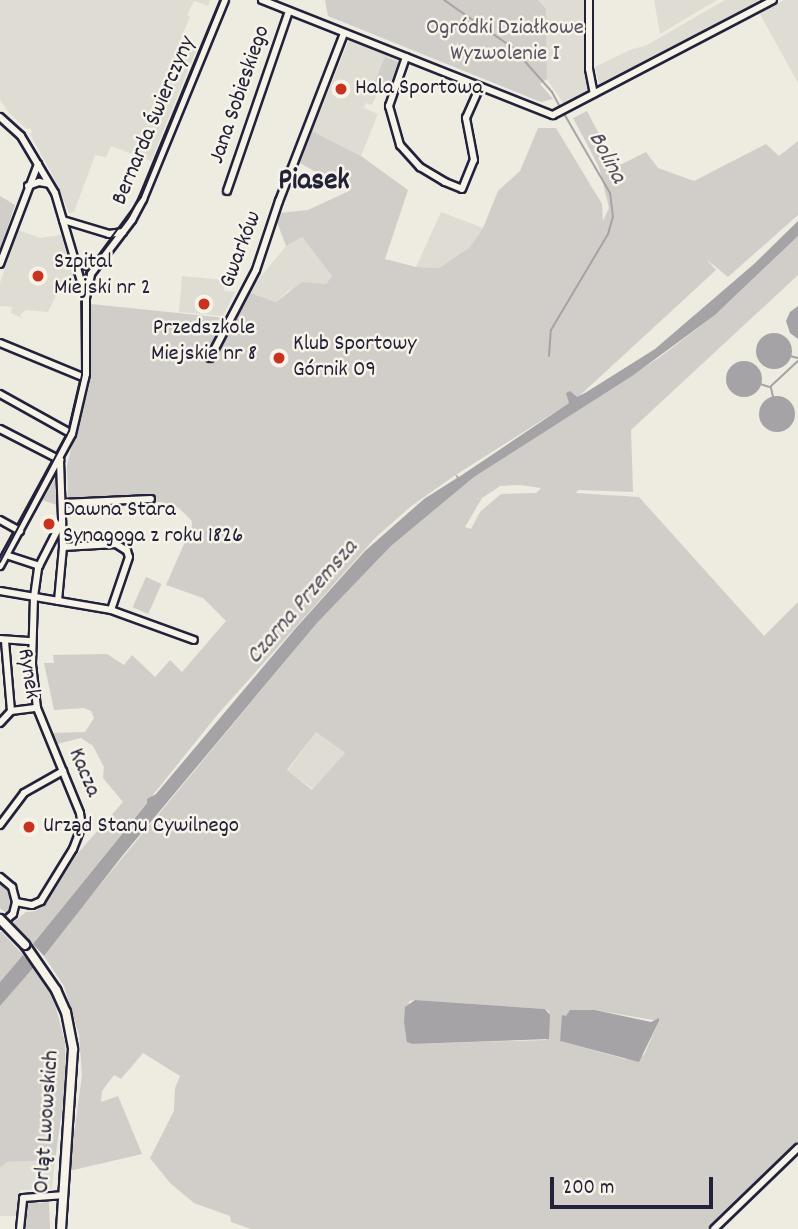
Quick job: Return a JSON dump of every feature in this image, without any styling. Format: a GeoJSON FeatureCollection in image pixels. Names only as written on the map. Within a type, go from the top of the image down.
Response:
{"type":"FeatureCollection","features":[{"type":"Feature","properties":{"kind":"main road","name":"Orląt Lwowskich"},"geometry":{"type":"LineString","coordinates":[[2,922],[25,946],[56,990],[69,1026],[74,1061],[61,1229]]}},
{"type":"Feature","properties":{"kind":"street","name":"Bernarda Świerczyny"},"geometry":{"type":"LineString","coordinates":[[96,267],[123,232],[143,199],[225,0]]}},
{"type":"Feature","properties":{"kind":"street"},"geometry":{"type":"LineString","coordinates":[[262,0],[549,114],[567,108],[773,0]]}},
{"type":"Feature","properties":{"kind":"street"},"geometry":{"type":"LineString","coordinates":[[589,0],[589,69],[594,94]]}},
{"type":"Feature","properties":{"kind":"street","name":"Jana Sobieskiego"},"geometry":{"type":"LineString","coordinates":[[227,191],[289,10]]}},
{"type":"Feature","properties":{"kind":"street","name":"Gwarków"},"geometry":{"type":"LineString","coordinates":[[210,359],[257,270],[277,207],[344,33]]}},
{"type":"Feature","properties":{"kind":"street"},"geometry":{"type":"LineString","coordinates":[[406,57],[389,106],[400,145],[420,167],[445,183],[462,189],[474,160],[466,118],[480,87]]}},
{"type":"Feature","properties":{"kind":"street"},"geometry":{"type":"LineString","coordinates":[[0,117],[21,136],[49,184],[63,220],[86,298]]}},
{"type":"Feature","properties":{"kind":"street"},"geometry":{"type":"LineString","coordinates":[[0,264],[38,164]]}},
{"type":"Feature","properties":{"kind":"street"},"geometry":{"type":"LineString","coordinates":[[28,186],[39,182],[49,184]]}},
{"type":"Feature","properties":{"kind":"street"},"geometry":{"type":"LineString","coordinates":[[63,220],[109,234],[123,232]]}},
{"type":"Feature","properties":{"kind":"street"},"geometry":{"type":"LineString","coordinates":[[109,234],[113,246]]}},
{"type":"Feature","properties":{"kind":"street"},"geometry":{"type":"LineString","coordinates":[[0,566],[72,434],[85,378],[86,298],[96,267],[75,264]]}},
{"type":"Feature","properties":{"kind":"street"},"geometry":{"type":"LineString","coordinates":[[0,343],[85,378]]}},
{"type":"Feature","properties":{"kind":"street"},"geometry":{"type":"LineString","coordinates":[[0,394],[72,434]]}},
{"type":"Feature","properties":{"kind":"street"},"geometry":{"type":"LineString","coordinates":[[0,429],[60,460]]}},
{"type":"Feature","properties":{"kind":"street"},"geometry":{"type":"LineString","coordinates":[[58,601],[63,547],[60,460]]}},
{"type":"Feature","properties":{"kind":"street"},"geometry":{"type":"LineString","coordinates":[[62,503],[151,499]]}},
{"type":"Feature","properties":{"kind":"street"},"geometry":{"type":"LineString","coordinates":[[0,520],[20,531]]}},
{"type":"Feature","properties":{"kind":"street","name":"Rynek"},"geometry":{"type":"LineString","coordinates":[[2,640],[11,711],[37,708],[32,675],[34,597],[39,566],[62,521]]}},
{"type":"Feature","properties":{"kind":"street"},"geometry":{"type":"LineString","coordinates":[[63,547],[116,544],[127,551],[127,562],[111,610]]}},
{"type":"Feature","properties":{"kind":"street"},"geometry":{"type":"LineString","coordinates":[[6,555],[39,566]]}},
{"type":"Feature","properties":{"kind":"street"},"geometry":{"type":"LineString","coordinates":[[0,592],[111,610],[194,640]]}},
{"type":"Feature","properties":{"kind":"street"},"geometry":{"type":"LineString","coordinates":[[2,640],[32,641]]}},
{"type":"Feature","properties":{"kind":"street","name":"Kacza"},"geometry":{"type":"LineString","coordinates":[[16,902],[32,905],[42,899],[72,849],[82,826],[80,813],[37,708]]}},
{"type":"Feature","properties":{"kind":"street"},"geometry":{"type":"LineString","coordinates":[[0,723],[11,711]]}},
{"type":"Feature","properties":{"kind":"street"},"geometry":{"type":"LineString","coordinates":[[0,825],[24,793],[63,771]]}},
{"type":"Feature","properties":{"kind":"street"},"geometry":{"type":"LineString","coordinates":[[0,877],[12,887],[16,902],[2,922]]}},
{"type":"Feature","properties":{"kind":"street"},"geometry":{"type":"LineString","coordinates":[[714,1229],[798,1148]]}},
{"type":"Feature","properties":{"kind":"street"},"geometry":{"type":"LineString","coordinates":[[20,1229],[20,1202],[23,1198],[62,1195]]}},
{"type":"Feature","properties":{"kind":"shaded area"},"geometry":{"type":"Polygon","coordinates":[[[0,0],[210,0],[208,6],[194,1],[187,15],[190,17],[180,41],[197,48],[151,161],[111,146],[106,157],[95,155],[74,212],[69,213],[30,134],[30,128],[27,129],[9,113],[0,100],[0,0]]]}},
{"type":"Feature","properties":{"kind":"shaded area"},"geometry":{"type":"Polygon","coordinates":[[[538,0],[585,0],[588,93],[564,104],[547,79],[546,10],[538,0]]]}},
{"type":"Feature","properties":{"kind":"shaded area"},"geometry":{"type":"Polygon","coordinates":[[[654,0],[717,0],[660,34],[654,0]]]}},
{"type":"Feature","properties":{"kind":"shaded area"},"geometry":{"type":"Polygon","coordinates":[[[725,0],[763,0],[600,87],[595,67],[647,45],[725,0]]]}},
{"type":"Feature","properties":{"kind":"shaded area"},"geometry":{"type":"Polygon","coordinates":[[[784,0],[798,0],[798,83],[760,14],[784,0]]]}},
{"type":"Feature","properties":{"kind":"shaded area"},"geometry":{"type":"Polygon","coordinates":[[[349,40],[402,60],[392,90],[381,85],[372,105],[366,103],[364,108],[378,114],[361,156],[312,131],[349,40]]]}},
{"type":"Feature","properties":{"kind":"shaded area"},"geometry":{"type":"Polygon","coordinates":[[[441,212],[483,228],[470,247],[439,268],[416,267],[441,212]]]}},
{"type":"Feature","properties":{"kind":"shaded area"},"geometry":{"type":"Polygon","coordinates":[[[798,221],[798,236],[715,315],[632,376],[474,477],[391,546],[317,623],[123,855],[44,956],[33,944],[147,803],[147,799],[156,794],[295,629],[365,551],[424,499],[457,478],[455,474],[459,477],[569,403],[566,393],[570,391],[577,397],[655,349],[754,264],[798,221]]]}},
{"type":"Feature","properties":{"kind":"shaded area","name":"Szpital Miejski nr 2"},"geometry":{"type":"Polygon","coordinates":[[[18,230],[40,238],[61,235],[76,283],[61,285],[48,312],[26,310],[20,315],[22,318],[11,313],[12,307],[0,306],[0,283],[18,230]]]}},
{"type":"Feature","properties":{"kind":"shaded area"},"geometry":{"type":"Polygon","coordinates":[[[302,237],[332,276],[326,284],[288,291],[276,302],[248,292],[286,246],[302,237]]]}},
{"type":"Feature","properties":{"kind":"shaded area","name":"Przedszkole Miejskie nr 8"},"geometry":{"type":"Polygon","coordinates":[[[182,276],[225,280],[224,291],[235,292],[223,316],[179,312],[182,276]]]}},
{"type":"Feature","properties":{"kind":"shaded area"},"geometry":{"type":"Polygon","coordinates":[[[798,306],[798,339],[790,333],[786,321],[790,312],[798,306]]]}},
{"type":"Feature","properties":{"kind":"shaded area"},"geometry":{"type":"Polygon","coordinates":[[[774,333],[786,339],[792,351],[786,363],[774,369],[762,363],[756,351],[762,339],[774,333]]]}},
{"type":"Feature","properties":{"kind":"shaded area"},"geometry":{"type":"Polygon","coordinates":[[[744,361],[756,367],[762,379],[756,391],[744,397],[732,391],[726,379],[732,367],[744,361]]]}},
{"type":"Feature","properties":{"kind":"shaded area"},"geometry":{"type":"Polygon","coordinates":[[[777,396],[789,402],[795,414],[789,426],[777,432],[765,426],[759,414],[765,402],[777,396]]]}},
{"type":"Feature","properties":{"kind":"shaded area"},"geometry":{"type":"Polygon","coordinates":[[[316,732],[345,753],[317,792],[288,771],[316,732]]]}},
{"type":"Feature","properties":{"kind":"shaded area"},"geometry":{"type":"Polygon","coordinates":[[[23,955],[34,967],[0,1006],[0,982],[23,955]]]}},
{"type":"Feature","properties":{"kind":"shaded area"},"geometry":{"type":"Polygon","coordinates":[[[415,1000],[545,1009],[550,1015],[549,1039],[412,1044],[407,1042],[405,1007],[415,1000]]]}},
{"type":"Feature","properties":{"kind":"shaded area"},"geometry":{"type":"Polygon","coordinates":[[[570,1010],[595,1010],[651,1022],[659,1018],[659,1021],[639,1062],[560,1041],[562,1015],[566,1016],[570,1010]]]}},
{"type":"Feature","properties":{"kind":"shaded area"},"geometry":{"type":"Polygon","coordinates":[[[55,1160],[52,1189],[20,1190],[17,1216],[0,1216],[0,1168],[7,1162],[55,1160]]]}},
{"type":"Feature","properties":{"kind":"green space","name":"Ogródki Działkowe Wyzwolenie I"},"geometry":{"type":"Polygon","coordinates":[[[325,0],[538,0],[546,9],[547,79],[540,84],[553,99],[541,102],[328,16],[325,0]]]}},
{"type":"Feature","properties":{"kind":"green space"},"geometry":{"type":"Polygon","coordinates":[[[385,57],[399,63],[389,87],[375,81],[385,57]]]}},
{"type":"Feature","properties":{"kind":"green space"},"geometry":{"type":"Polygon","coordinates":[[[587,111],[616,167],[646,152],[658,168],[694,181],[766,144],[779,156],[798,141],[798,215],[728,277],[706,259],[716,270],[577,398],[454,476],[410,507],[376,537],[218,714],[33,944],[13,923],[26,912],[36,911],[50,896],[78,853],[123,802],[103,778],[104,767],[93,746],[81,738],[57,744],[52,733],[85,732],[94,718],[91,711],[84,708],[54,710],[44,663],[54,663],[53,655],[107,654],[124,665],[132,655],[155,677],[170,660],[182,672],[226,621],[203,598],[166,585],[192,526],[192,521],[179,508],[160,502],[68,507],[67,465],[90,375],[91,304],[226,318],[235,323],[248,292],[276,302],[302,282],[326,284],[332,276],[302,237],[286,246],[277,222],[280,213],[308,210],[349,191],[300,163],[312,131],[361,156],[408,190],[385,259],[416,267],[439,268],[470,247],[483,228],[498,191],[520,171],[538,128],[556,128],[602,204],[603,221],[609,208],[599,167],[573,118],[587,111]]]}},
{"type":"Feature","properties":{"kind":"green space"},"geometry":{"type":"Polygon","coordinates":[[[0,196],[15,205],[0,249],[0,196]]]}},
{"type":"Feature","properties":{"kind":"green space"},"geometry":{"type":"Polygon","coordinates":[[[798,236],[798,275],[631,430],[633,492],[578,490],[576,493],[639,497],[764,636],[798,602],[798,1142],[707,1229],[251,1229],[231,1222],[230,1216],[194,1203],[170,1183],[150,1158],[174,1111],[175,1088],[180,1076],[143,1053],[121,1079],[114,1075],[102,1091],[101,1102],[118,1096],[142,1154],[69,1171],[82,1075],[79,1035],[64,986],[44,956],[317,623],[391,546],[474,477],[660,357],[715,315],[798,236]],[[500,486],[482,498],[465,527],[471,529],[480,512],[501,494],[536,493],[541,488],[500,486]],[[316,732],[287,770],[312,790],[345,753],[316,732]],[[409,1001],[407,1042],[412,1044],[546,1040],[549,1011],[545,1009],[409,1001]],[[579,1010],[563,1018],[560,1041],[625,1059],[644,1055],[659,1021],[595,1010],[579,1010]]]}},
{"type":"Feature","properties":{"kind":"green space"},"geometry":{"type":"Polygon","coordinates":[[[55,479],[58,480],[57,505],[42,500],[55,479]]]}},
{"type":"Feature","properties":{"kind":"green space"},"geometry":{"type":"Polygon","coordinates":[[[146,577],[162,584],[148,614],[133,607],[146,577]]]}},
{"type":"Feature","properties":{"kind":"green space"},"geometry":{"type":"Polygon","coordinates":[[[0,882],[13,898],[8,915],[0,908],[0,882]]]}},
{"type":"Feature","properties":{"kind":"green space"},"geometry":{"type":"Polygon","coordinates":[[[0,932],[23,955],[0,982],[0,932]]]}},
{"type":"Feature","properties":{"kind":"green space"},"geometry":{"type":"Polygon","coordinates":[[[34,967],[53,997],[65,1042],[66,1083],[55,1160],[7,1162],[0,1168],[0,1006],[34,967]]]}},
{"type":"Feature","properties":{"kind":"green space"},"geometry":{"type":"Polygon","coordinates":[[[38,1197],[39,1203],[49,1202],[50,1229],[23,1229],[23,1205],[26,1201],[38,1197]]]}},
{"type":"Feature","properties":{"kind":"waterway","name":"Bolina"},"geometry":{"type":"LineString","coordinates":[[444,0],[513,48],[552,92],[560,107]]}},
{"type":"Feature","properties":{"kind":"waterway","name":"Bolina"},"geometry":{"type":"LineString","coordinates":[[549,356],[551,330],[608,234],[613,217],[610,193],[563,112]]}},
{"type":"Feature","properties":{"kind":"waterway"},"geometry":{"type":"LineString","coordinates":[[790,356],[798,358]]}},
{"type":"Feature","properties":{"kind":"waterway"},"geometry":{"type":"LineString","coordinates":[[770,387],[798,361]]}},
{"type":"Feature","properties":{"kind":"waterway"},"geometry":{"type":"LineString","coordinates":[[760,384],[769,387]]}},
{"type":"Feature","properties":{"kind":"waterway"},"geometry":{"type":"LineString","coordinates":[[771,388],[773,397]]}},
{"type":"Feature","properties":{"kind":"tram line"},"geometry":{"type":"LineString","coordinates":[[0,562],[69,431],[82,375],[81,298],[86,272],[141,197],[221,0]]}},
{"type":"Feature","properties":{"kind":"place","name":"Hala Sportowa"},"geometry":{"type":"Point","coordinates":[341,89]}},
{"type":"Feature","properties":{"kind":"place","name":"Szpital Miejski nr 2"},"geometry":{"type":"Point","coordinates":[38,276]}},
{"type":"Feature","properties":{"kind":"place","name":"Przedszkole Miejskie nr 8"},"geometry":{"type":"Point","coordinates":[204,304]}},
{"type":"Feature","properties":{"kind":"place","name":"Klub Sportowy Górnik 09"},"geometry":{"type":"Point","coordinates":[279,358]}},
{"type":"Feature","properties":{"kind":"place","name":"Dawna Stara Synagoga z roku 1826"},"geometry":{"type":"Point","coordinates":[49,524]}},
{"type":"Feature","properties":{"kind":"place","name":"Urząd Stanu Cywilnego"},"geometry":{"type":"Point","coordinates":[29,827]}},
{"type":"Feature","properties":{"kind":"district","name":"Piasek"},"geometry":{"type":"Point","coordinates":[314,183]}},
{"type":"Feature","properties":{"kind":"water label","name":"Czarna Przemsza"},"geometry":{"type":"Point","coordinates":[303,603]}}]}
